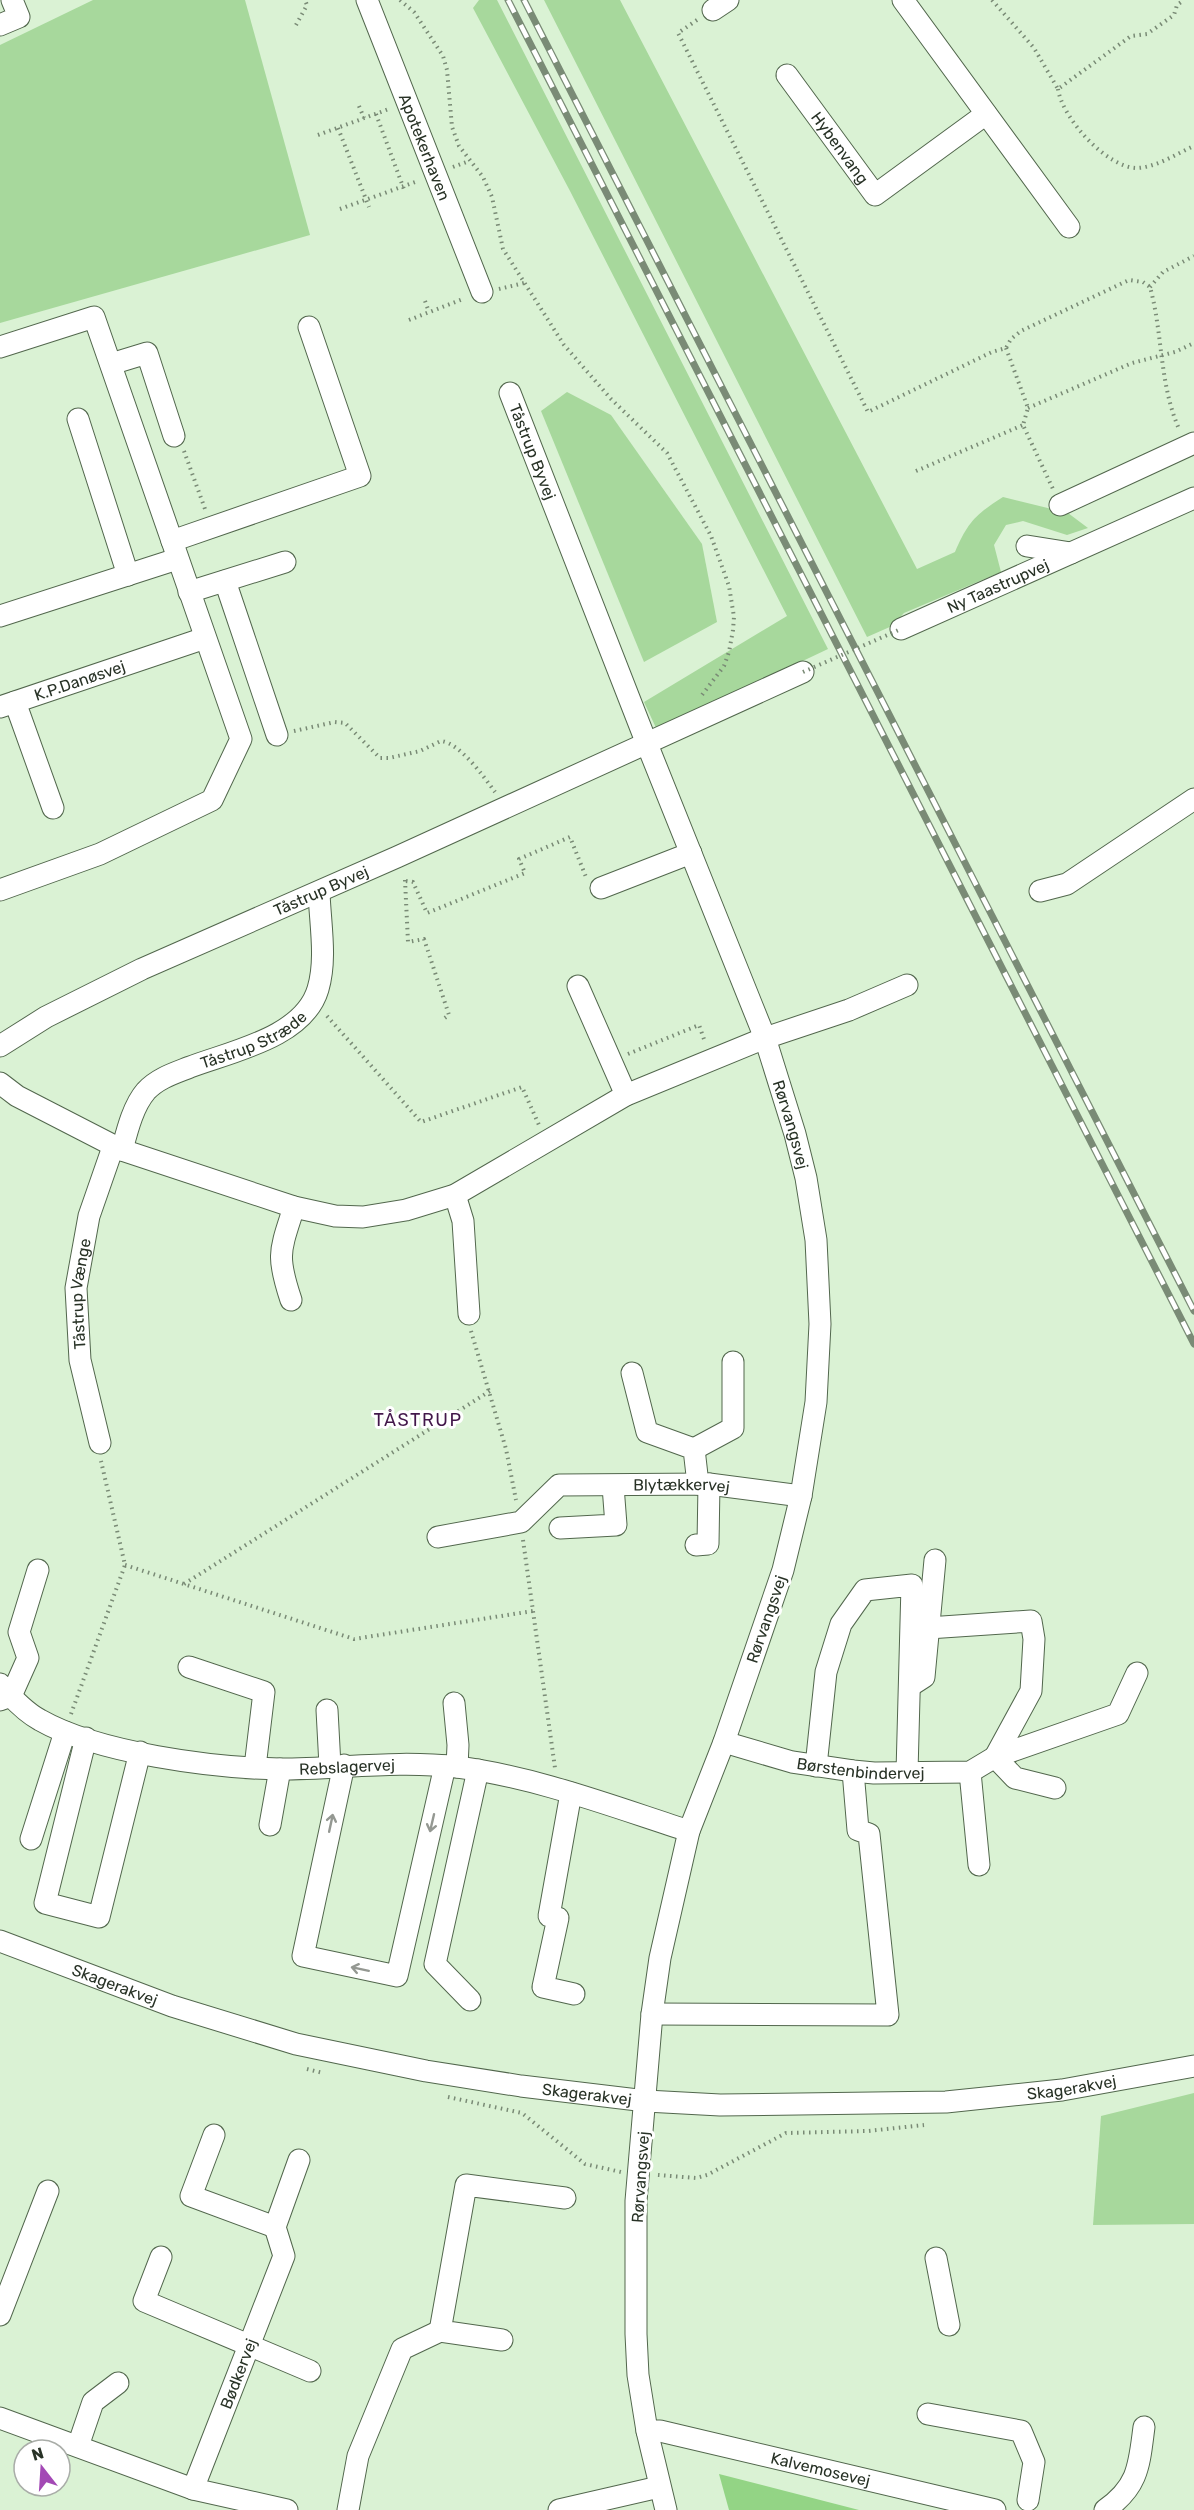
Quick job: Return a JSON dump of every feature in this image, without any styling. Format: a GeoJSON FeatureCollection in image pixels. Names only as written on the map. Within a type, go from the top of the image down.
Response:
{"type":"FeatureCollection","features":[{"type":"Feature","properties":{"kind":"street"},"geometry":{"type":"LineString","coordinates":[[0,25],[19,17],[12,0]]}},
{"type":"Feature","properties":{"kind":"street","name":"Apotekerhaven"},"geometry":{"type":"LineString","coordinates":[[367,0],[482,292]]}},
{"type":"Feature","properties":{"kind":"street"},"geometry":{"type":"LineString","coordinates":[[903,0],[1069,227]]}},
{"type":"Feature","properties":{"kind":"street","name":"Hybenvang"},"geometry":{"type":"LineString","coordinates":[[787,75],[875,195],[986,114]]}},
{"type":"Feature","properties":{"kind":"street"},"geometry":{"type":"LineString","coordinates":[[0,347],[94,317],[241,739],[212,800],[100,854],[0,890]]}},
{"type":"Feature","properties":{"kind":"street"},"geometry":{"type":"LineString","coordinates":[[0,616],[128,575],[212,527],[360,476],[309,327]]}},
{"type":"Feature","properties":{"kind":"street"},"geometry":{"type":"LineString","coordinates":[[111,364],[147,353],[174,436]]}},
{"type":"Feature","properties":{"kind":"street","name":"Tåstrup Byvej"},"geometry":{"type":"LineString","coordinates":[[510,393],[647,744]]}},
{"type":"Feature","properties":{"kind":"street"},"geometry":{"type":"LineString","coordinates":[[78,419],[128,575]]}},
{"type":"Feature","properties":{"kind":"street"},"geometry":{"type":"LineString","coordinates":[[1060,505],[1190,445]]}},
{"type":"Feature","properties":{"kind":"street","name":"Ny Taastrupvej"},"geometry":{"type":"LineString","coordinates":[[901,629],[1194,498]]}},
{"type":"Feature","properties":{"kind":"street"},"geometry":{"type":"LineString","coordinates":[[1027,546],[1071,553]]}},
{"type":"Feature","properties":{"kind":"street"},"geometry":{"type":"LineString","coordinates":[[189,592],[285,562]]}},
{"type":"Feature","properties":{"kind":"street"},"geometry":{"type":"LineString","coordinates":[[225,581],[277,735]]}},
{"type":"Feature","properties":{"kind":"street","name":"K.P.Danøsvej"},"geometry":{"type":"LineString","coordinates":[[53,808],[8,704],[205,638]]}},
{"type":"Feature","properties":{"kind":"street","name":"Tåstrup Byvej"},"geometry":{"type":"LineString","coordinates":[[0,1046],[46,1017],[142,969],[397,857],[803,672]]}},
{"type":"Feature","properties":{"kind":"street","name":"Rørvangsvej"},"geometry":{"type":"LineString","coordinates":[[647,744],[765,1038],[795,1134],[806,1178],[816,1240],[820,1324],[816,1402],[801,1496],[783,1570],[724,1742],[689,1831],[660,1958],[652,2014],[636,2201],[636,2334],[638,2375],[647,2431],[666,2510]]}},
{"type":"Feature","properties":{"kind":"street"},"geometry":{"type":"LineString","coordinates":[[1040,891],[1067,884],[1194,799]]}},
{"type":"Feature","properties":{"kind":"street"},"geometry":{"type":"LineString","coordinates":[[601,888],[691,853]]}},
{"type":"Feature","properties":{"kind":"street","name":"Tåstrup Stræde"},"geometry":{"type":"LineString","coordinates":[[118,1148],[138,1103],[156,1082],[281,1033],[302,1017],[312,1004],[321,975],[319,892]]}},
{"type":"Feature","properties":{"kind":"street"},"geometry":{"type":"LineString","coordinates":[[0,1083],[17,1096],[118,1148],[294,1207],[335,1216],[363,1217],[406,1210],[455,1195],[626,1095],[765,1038],[849,1010],[907,985]]}},
{"type":"Feature","properties":{"kind":"street"},"geometry":{"type":"LineString","coordinates":[[578,986],[626,1095]]}},
{"type":"Feature","properties":{"kind":"street","name":"Tåstrup Vænge"},"geometry":{"type":"LineString","coordinates":[[100,1443],[80,1360],[76,1288],[89,1216],[118,1148]]}},
{"type":"Feature","properties":{"kind":"street"},"geometry":{"type":"LineString","coordinates":[[455,1195],[463,1221],[470,1314]]}},
{"type":"Feature","properties":{"kind":"street"},"geometry":{"type":"LineString","coordinates":[[291,1300],[280,1258],[280,1249],[294,1207]]}},
{"type":"Feature","properties":{"kind":"street"},"geometry":{"type":"LineString","coordinates":[[632,1373],[646,1432],[694,1449],[733,1428],[733,1362]]}},
{"type":"Feature","properties":{"kind":"street"},"geometry":{"type":"LineString","coordinates":[[694,1449],[703,1484],[708,1544],[696,1545]]}},
{"type":"Feature","properties":{"kind":"street","name":"Blytækkervej"},"geometry":{"type":"LineString","coordinates":[[521,1522],[559,1485],[703,1484],[801,1496]]}},
{"type":"Feature","properties":{"kind":"street"},"geometry":{"type":"LineString","coordinates":[[560,1528],[616,1525],[614,1486]]}},
{"type":"Feature","properties":{"kind":"street"},"geometry":{"type":"LineString","coordinates":[[438,1538],[521,1522]]}},
{"type":"Feature","properties":{"kind":"street"},"geometry":{"type":"LineString","coordinates":[[910,1686],[924,1677],[935,1560]]}},
{"type":"Feature","properties":{"kind":"street"},"geometry":{"type":"LineString","coordinates":[[4,1693],[28,1658],[19,1632],[38,1570]]}},
{"type":"Feature","properties":{"kind":"street"},"geometry":{"type":"LineString","coordinates":[[816,1766],[826,1672],[841,1624],[865,1590],[912,1585],[908,1772]]}},
{"type":"Feature","properties":{"kind":"street"},"geometry":{"type":"LineString","coordinates":[[928,1628],[1031,1621],[1034,1639],[1030,1691],[995,1757]]}},
{"type":"Feature","properties":{"kind":"street"},"geometry":{"type":"LineString","coordinates":[[189,1667],[264,1692],[255,1767]]}},
{"type":"Feature","properties":{"kind":"street"},"geometry":{"type":"LineString","coordinates":[[979,1866],[970,1772],[995,1757],[1118,1714],[1137,1673]]}},
{"type":"Feature","properties":{"kind":"street","name":"Rebslagervej"},"geometry":{"type":"LineString","coordinates":[[4,1693],[39,1719],[65,1732],[140,1752],[196,1762],[280,1769],[337,1765],[451,1767],[478,1770],[565,1791],[689,1831]]}},
{"type":"Feature","properties":{"kind":"street"},"geometry":{"type":"LineString","coordinates":[[327,1710],[337,1765],[303,1956],[397,1976],[458,1746],[454,1703]]}},
{"type":"Feature","properties":{"kind":"street"},"geometry":{"type":"LineString","coordinates":[[31,1839],[65,1732]]}},
{"type":"Feature","properties":{"kind":"street"},"geometry":{"type":"LineString","coordinates":[[87,1738],[45,1903],[99,1917],[140,1752]]}},
{"type":"Feature","properties":{"kind":"street","name":"Børstenbindervej"},"geometry":{"type":"LineString","coordinates":[[724,1742],[792,1762],[853,1771],[970,1772]]}},
{"type":"Feature","properties":{"kind":"street"},"geometry":{"type":"LineString","coordinates":[[995,1757],[1015,1778],[1055,1788]]}},
{"type":"Feature","properties":{"kind":"street"},"geometry":{"type":"LineString","coordinates":[[270,1825],[280,1769]]}},
{"type":"Feature","properties":{"kind":"street"},"geometry":{"type":"LineString","coordinates":[[470,2000],[435,1964],[478,1770]]}},
{"type":"Feature","properties":{"kind":"street"},"geometry":{"type":"LineString","coordinates":[[652,2014],[888,2015],[869,1834],[858,1830],[853,1771]]}},
{"type":"Feature","properties":{"kind":"street"},"geometry":{"type":"LineString","coordinates":[[565,1791],[549,1916],[558,1918],[543,1987],[574,1994]]}},
{"type":"Feature","properties":{"kind":"street","name":"Skagerakvej"},"geometry":{"type":"LineString","coordinates":[[0,1941],[172,2006],[296,2044],[426,2071],[521,2086],[645,2101],[720,2106],[946,2102],[1062,2090],[1194,2066]]}},
{"type":"Feature","properties":{"kind":"street"},"geometry":{"type":"LineString","coordinates":[[214,2135],[191,2196],[275,2227],[299,2160]]}},
{"type":"Feature","properties":{"kind":"street"},"geometry":{"type":"LineString","coordinates":[[440,2331],[466,2185],[565,2198]]}},
{"type":"Feature","properties":{"kind":"street"},"geometry":{"type":"LineString","coordinates":[[0,2315],[48,2191]]}},
{"type":"Feature","properties":{"kind":"street","name":"Bødkervej"},"geometry":{"type":"LineString","coordinates":[[193,2489],[284,2256],[275,2227]]}},
{"type":"Feature","properties":{"kind":"street"},"geometry":{"type":"LineString","coordinates":[[161,2257],[144,2301],[310,2371]]}},
{"type":"Feature","properties":{"kind":"street"},"geometry":{"type":"LineString","coordinates":[[936,2258],[949,2325]]}},
{"type":"Feature","properties":{"kind":"street"},"geometry":{"type":"LineString","coordinates":[[348,2510],[358,2456],[402,2349],[440,2331],[502,2340]]}},
{"type":"Feature","properties":{"kind":"street"},"geometry":{"type":"LineString","coordinates":[[78,2446],[93,2402],[118,2383]]}},
{"type":"Feature","properties":{"kind":"street"},"geometry":{"type":"LineString","coordinates":[[928,2414],[1021,2431],[1034,2462],[1028,2500]]}},
{"type":"Feature","properties":{"kind":"street"},"geometry":{"type":"LineString","coordinates":[[0,2418],[193,2489],[287,2510]]}},
{"type":"Feature","properties":{"kind":"street"},"geometry":{"type":"LineString","coordinates":[[1105,2510],[1126,2492],[1138,2472],[1144,2427]]}},
{"type":"Feature","properties":{"kind":"street","name":"Kalvemosevej"},"geometry":{"type":"LineString","coordinates":[[647,2431],[660,2431],[995,2510]]}},
{"type":"Feature","properties":{"kind":"street"},"geometry":{"type":"LineString","coordinates":[[559,2510],[659,2487]]}},
{"type":"Feature","properties":{"kind":"path"},"geometry":{"type":"LineString","coordinates":[[296,25],[307,5],[306,0]]}},
{"type":"Feature","properties":{"kind":"path"},"geometry":{"type":"LineString","coordinates":[[400,0],[414,12],[443,56],[447,70],[452,127],[459,146],[483,177],[492,197],[502,249],[564,345],[611,399],[667,453],[711,536],[729,586],[734,630],[724,666],[700,696]]}},
{"type":"Feature","properties":{"kind":"path"},"geometry":{"type":"LineString","coordinates":[[992,0],[1034,48],[1058,89],[1059,101],[1080,130],[1098,149],[1122,166],[1149,166],[1194,146]]}},
{"type":"Feature","properties":{"kind":"path"},"geometry":{"type":"LineString","coordinates":[[1058,89],[1131,36],[1147,34],[1174,15],[1177,6],[1184,0]]}},
{"type":"Feature","properties":{"kind":"path"},"geometry":{"type":"LineString","coordinates":[[720,5],[678,33],[868,412],[992,352],[1006,348],[1011,339],[1021,332],[1122,281],[1136,281],[1150,287]]}},
{"type":"Feature","properties":{"kind":"path"},"geometry":{"type":"LineString","coordinates":[[318,135],[407,102]]}},
{"type":"Feature","properties":{"kind":"path"},"geometry":{"type":"LineString","coordinates":[[359,106],[364,118]]}},
{"type":"Feature","properties":{"kind":"path"},"geometry":{"type":"LineString","coordinates":[[376,114],[405,192]]}},
{"type":"Feature","properties":{"kind":"path"},"geometry":{"type":"LineString","coordinates":[[338,128],[369,207]]}},
{"type":"Feature","properties":{"kind":"path"},"geometry":{"type":"LineString","coordinates":[[340,209],[435,174]]}},
{"type":"Feature","properties":{"kind":"path"},"geometry":{"type":"LineString","coordinates":[[1150,287],[1163,272],[1194,256]]}},
{"type":"Feature","properties":{"kind":"path"},"geometry":{"type":"LineString","coordinates":[[1150,287],[1157,314],[1160,355],[1169,405],[1190,445]]}},
{"type":"Feature","properties":{"kind":"path"},"geometry":{"type":"LineString","coordinates":[[409,320],[482,292]]}},
{"type":"Feature","properties":{"kind":"path"},"geometry":{"type":"LineString","coordinates":[[424,301],[429,312]]}},
{"type":"Feature","properties":{"kind":"path"},"geometry":{"type":"LineString","coordinates":[[1028,408],[1132,363],[1175,352],[1194,343]]}},
{"type":"Feature","properties":{"kind":"path"},"geometry":{"type":"LineString","coordinates":[[1006,348],[1028,408],[1023,425],[1060,505]]}},
{"type":"Feature","properties":{"kind":"path"},"geometry":{"type":"LineString","coordinates":[[916,471],[1023,425]]}},
{"type":"Feature","properties":{"kind":"path"},"geometry":{"type":"LineString","coordinates":[[174,436],[180,441],[212,527]]}},
{"type":"Feature","properties":{"kind":"path"},"geometry":{"type":"LineString","coordinates":[[803,672],[901,629]]}},
{"type":"Feature","properties":{"kind":"path"},"geometry":{"type":"LineString","coordinates":[[277,735],[335,722],[345,723],[380,758],[389,759],[407,756],[441,741],[447,741],[464,754],[506,807]]}},
{"type":"Feature","properties":{"kind":"path"},"geometry":{"type":"LineString","coordinates":[[406,881],[413,882],[427,913],[525,873],[519,859],[570,837],[593,891],[601,888]]}},
{"type":"Feature","properties":{"kind":"path"},"geometry":{"type":"LineString","coordinates":[[397,857],[406,881],[408,942],[424,939],[449,1015],[442,1020]]}},
{"type":"Feature","properties":{"kind":"path"},"geometry":{"type":"LineString","coordinates":[[312,1004],[322,1010],[421,1122],[522,1087],[546,1142]]}},
{"type":"Feature","properties":{"kind":"path"},"geometry":{"type":"LineString","coordinates":[[611,1061],[699,1025],[711,1060]]}},
{"type":"Feature","properties":{"kind":"path"},"geometry":{"type":"LineString","coordinates":[[470,1314],[471,1329],[506,1449],[521,1522],[533,1611],[565,1791]]}},
{"type":"Feature","properties":{"kind":"path"},"geometry":{"type":"LineString","coordinates":[[184,1584],[490,1391]]}},
{"type":"Feature","properties":{"kind":"path"},"geometry":{"type":"LineString","coordinates":[[65,1732],[125,1565],[100,1456],[100,1443]]}},
{"type":"Feature","properties":{"kind":"path"},"geometry":{"type":"LineString","coordinates":[[125,1565],[354,1639],[533,1611]]}},
{"type":"Feature","properties":{"kind":"shaded area"},"geometry":{"type":"Polygon","coordinates":[[[93,0],[245,0],[310,235],[0,323],[0,45],[93,0]]]}},
{"type":"Feature","properties":{"kind":"shaded area"},"geometry":{"type":"Polygon","coordinates":[[[479,0],[497,0],[828,649],[657,730],[644,702],[787,616],[570,191],[473,8],[479,0]]]}},
{"type":"Feature","properties":{"kind":"shaded area"},"geometry":{"type":"Polygon","coordinates":[[[544,0],[620,0],[917,569],[955,552],[973,520],[1003,497],[1068,513],[1088,528],[1067,535],[1023,521],[1006,525],[994,545],[1001,572],[904,613],[892,626],[867,637],[544,0]]]}},
{"type":"Feature","properties":{"kind":"shaded area"},"geometry":{"type":"Polygon","coordinates":[[[567,392],[611,415],[702,544],[717,622],[644,662],[541,411],[567,392]]]}},
{"type":"Feature","properties":{"kind":"shaded area"},"geometry":{"type":"Polygon","coordinates":[[[1194,2093],[1194,2224],[1093,2225],[1101,2116],[1194,2093]]]}},
{"type":"Feature","properties":{"kind":"shaded area"},"geometry":{"type":"Polygon","coordinates":[[[719,2474],[859,2510],[729,2510],[719,2474]]]}},
{"type":"Feature","properties":{"kind":"railway"},"geometry":{"type":"LineString","coordinates":[[508,0],[1194,1344]]}},
{"type":"Feature","properties":{"kind":"railway"},"geometry":{"type":"LineString","coordinates":[[524,0],[1194,1311]]}},
{"type":"Feature","properties":{"kind":"district","name":"TÅSTRUP"},"geometry":{"type":"Point","coordinates":[418,1420]}}]}
